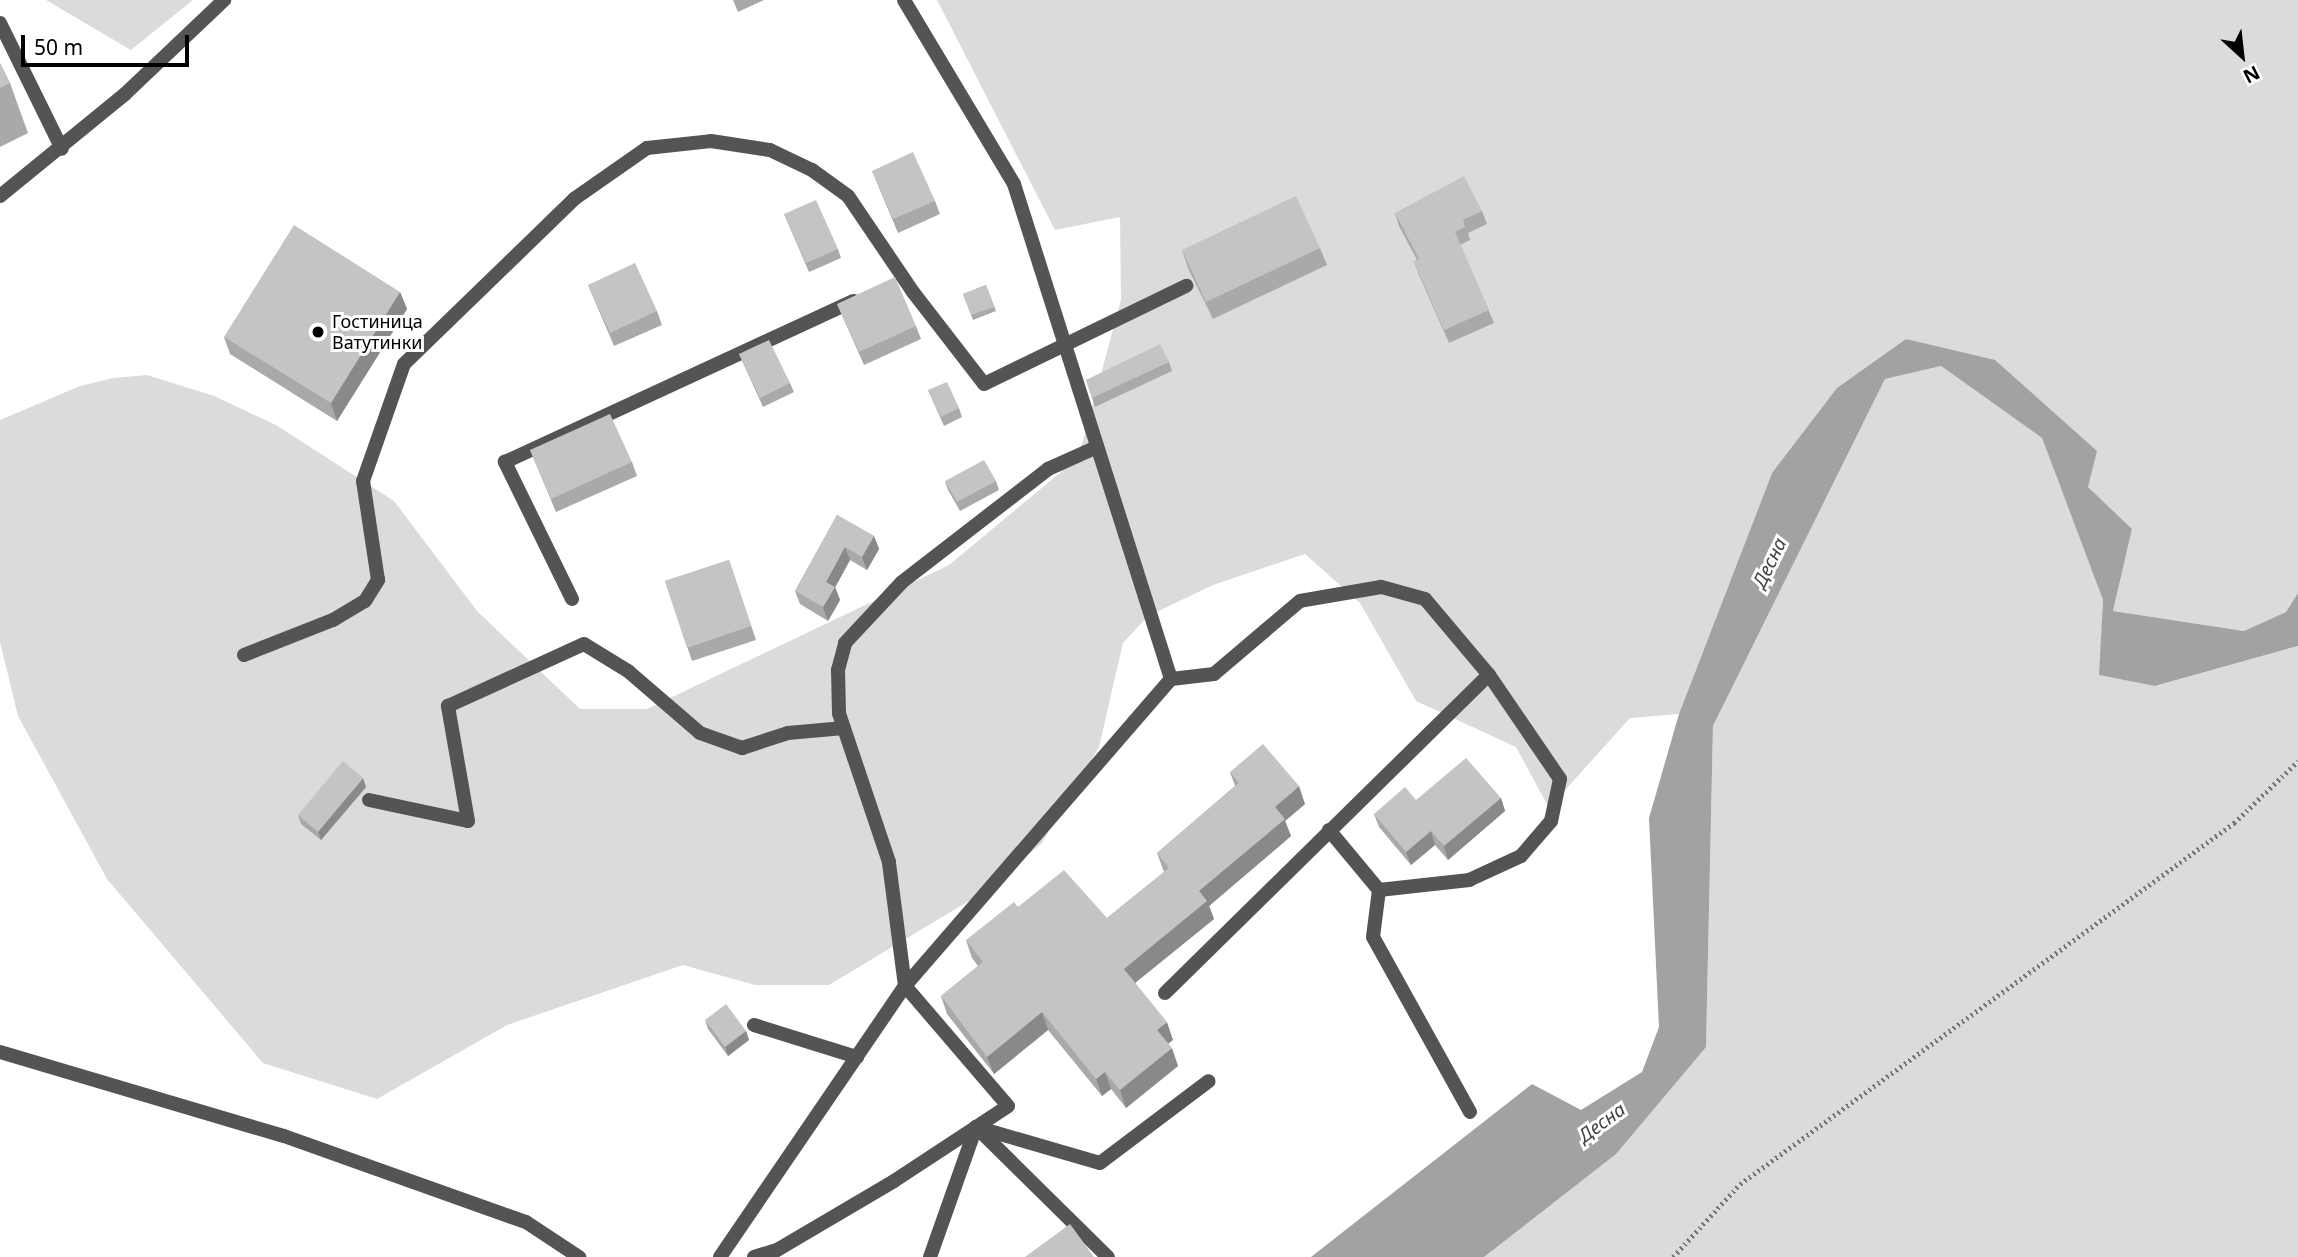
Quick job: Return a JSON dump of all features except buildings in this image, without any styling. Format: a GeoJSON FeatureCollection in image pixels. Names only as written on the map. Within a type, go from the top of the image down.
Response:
{"type":"FeatureCollection","features":[{"type":"Feature","properties":{"kind":"street"},"geometry":{"type":"LineString","coordinates":[[0,196],[62,149],[224,0]]}},
{"type":"Feature","properties":{"kind":"street"},"geometry":{"type":"LineString","coordinates":[[904,0],[1014,184],[1171,679]]}},
{"type":"Feature","properties":{"kind":"street"},"geometry":{"type":"LineString","coordinates":[[0,23],[62,149]]}},
{"type":"Feature","properties":{"kind":"street"},"geometry":{"type":"LineString","coordinates":[[244,655],[333,620],[365,601],[378,580],[363,481],[404,364],[574,199],[647,148],[711,141],[770,150],[812,170],[848,196],[897,281],[984,384],[1066,348],[1186,286]]}},
{"type":"Feature","properties":{"kind":"street"},"geometry":{"type":"LineString","coordinates":[[572,599],[505,462],[866,295]]}},
{"type":"Feature","properties":{"kind":"street"},"geometry":{"type":"LineString","coordinates":[[754,1257],[777,1250],[1008,1106],[905,986],[890,862],[839,713],[838,670],[845,643],[913,574],[1048,470],[1097,447]]}},
{"type":"Feature","properties":{"kind":"street"},"geometry":{"type":"LineString","coordinates":[[720,1257],[905,986],[1171,679],[1214,674],[1300,601],[1381,587],[1425,599],[1489,675],[1560,779],[1552,821],[1521,856],[1469,880],[1379,890]]}},
{"type":"Feature","properties":{"kind":"street"},"geometry":{"type":"LineString","coordinates":[[369,800],[468,821],[448,706],[583,644],[628,671],[700,733],[743,748],[788,733],[844,728]]}},
{"type":"Feature","properties":{"kind":"street"},"geometry":{"type":"LineString","coordinates":[[1165,993],[1489,675]]}},
{"type":"Feature","properties":{"kind":"street"},"geometry":{"type":"LineString","coordinates":[[1329,830],[1379,890],[1373,937],[1469,1112]]}},
{"type":"Feature","properties":{"kind":"street"},"geometry":{"type":"LineString","coordinates":[[754,1025],[857,1056]]}},
{"type":"Feature","properties":{"kind":"street"},"geometry":{"type":"LineString","coordinates":[[0,1052],[284,1136],[526,1223],[579,1257]]}},
{"type":"Feature","properties":{"kind":"street"},"geometry":{"type":"LineString","coordinates":[[976,1128],[1100,1163],[1209,1081]]}},
{"type":"Feature","properties":{"kind":"street"},"geometry":{"type":"LineString","coordinates":[[930,1257],[976,1128]]}},
{"type":"Feature","properties":{"kind":"street"},"geometry":{"type":"LineString","coordinates":[[976,1128],[1108,1257]]}},
{"type":"Feature","properties":{"kind":"path"},"geometry":{"type":"LineString","coordinates":[[1673,1257],[1740,1184],[2234,823],[2298,761]]}},
{"type":"Feature","properties":{"kind":"shaded area"},"geometry":{"type":"Polygon","coordinates":[[[46,0],[193,0],[131,50],[46,0]]]}},
{"type":"Feature","properties":{"kind":"shaded area"},"geometry":{"type":"Polygon","coordinates":[[[937,0],[2298,0],[2298,593],[2286,612],[2244,631],[2113,611],[2132,529],[2088,487],[2096,451],[1906,339],[1772,473],[1679,714],[1630,718],[1549,808],[1516,747],[1416,701],[1360,603],[1305,554],[1213,585],[1148,616],[1123,643],[1099,747],[1042,843],[987,890],[829,985],[755,985],[683,965],[507,1025],[377,1099],[263,1063],[107,879],[18,716],[0,642],[0,420],[80,386],[113,378],[147,375],[214,396],[276,425],[394,501],[477,611],[580,709],[647,709],[949,565],[1061,472],[1082,444],[1121,300],[1120,217],[1055,230],[937,0]]]}},
{"type":"Feature","properties":{"kind":"shaded area"},"geometry":{"type":"Polygon","coordinates":[[[1941,366],[2042,438],[2103,600],[2100,675],[2156,686],[2298,646],[2298,1257],[1484,1257],[1706,1047],[1713,726],[1885,379],[1941,366]]]}},
{"type":"Feature","properties":{"kind":"water","name":"Десна"},"geometry":{"type":"Polygon","coordinates":[[[1906,339],[1995,360],[2097,451],[2088,487],[2132,529],[2113,611],[2244,631],[2286,612],[2298,593],[2298,646],[2155,686],[2099,675],[2103,600],[2042,438],[1941,366],[1885,379],[1713,726],[1706,1047],[1616,1154],[1484,1257],[1311,1257],[1532,1084],[1581,1110],[1642,1072],[1659,1027],[1649,818],[1679,714],[1772,473],[1837,388],[1906,339]]]}},
{"type":"Feature","properties":{"kind":"place","name":"Гостиница Ватутинки"},"geometry":{"type":"Point","coordinates":[318,332]}}]}
